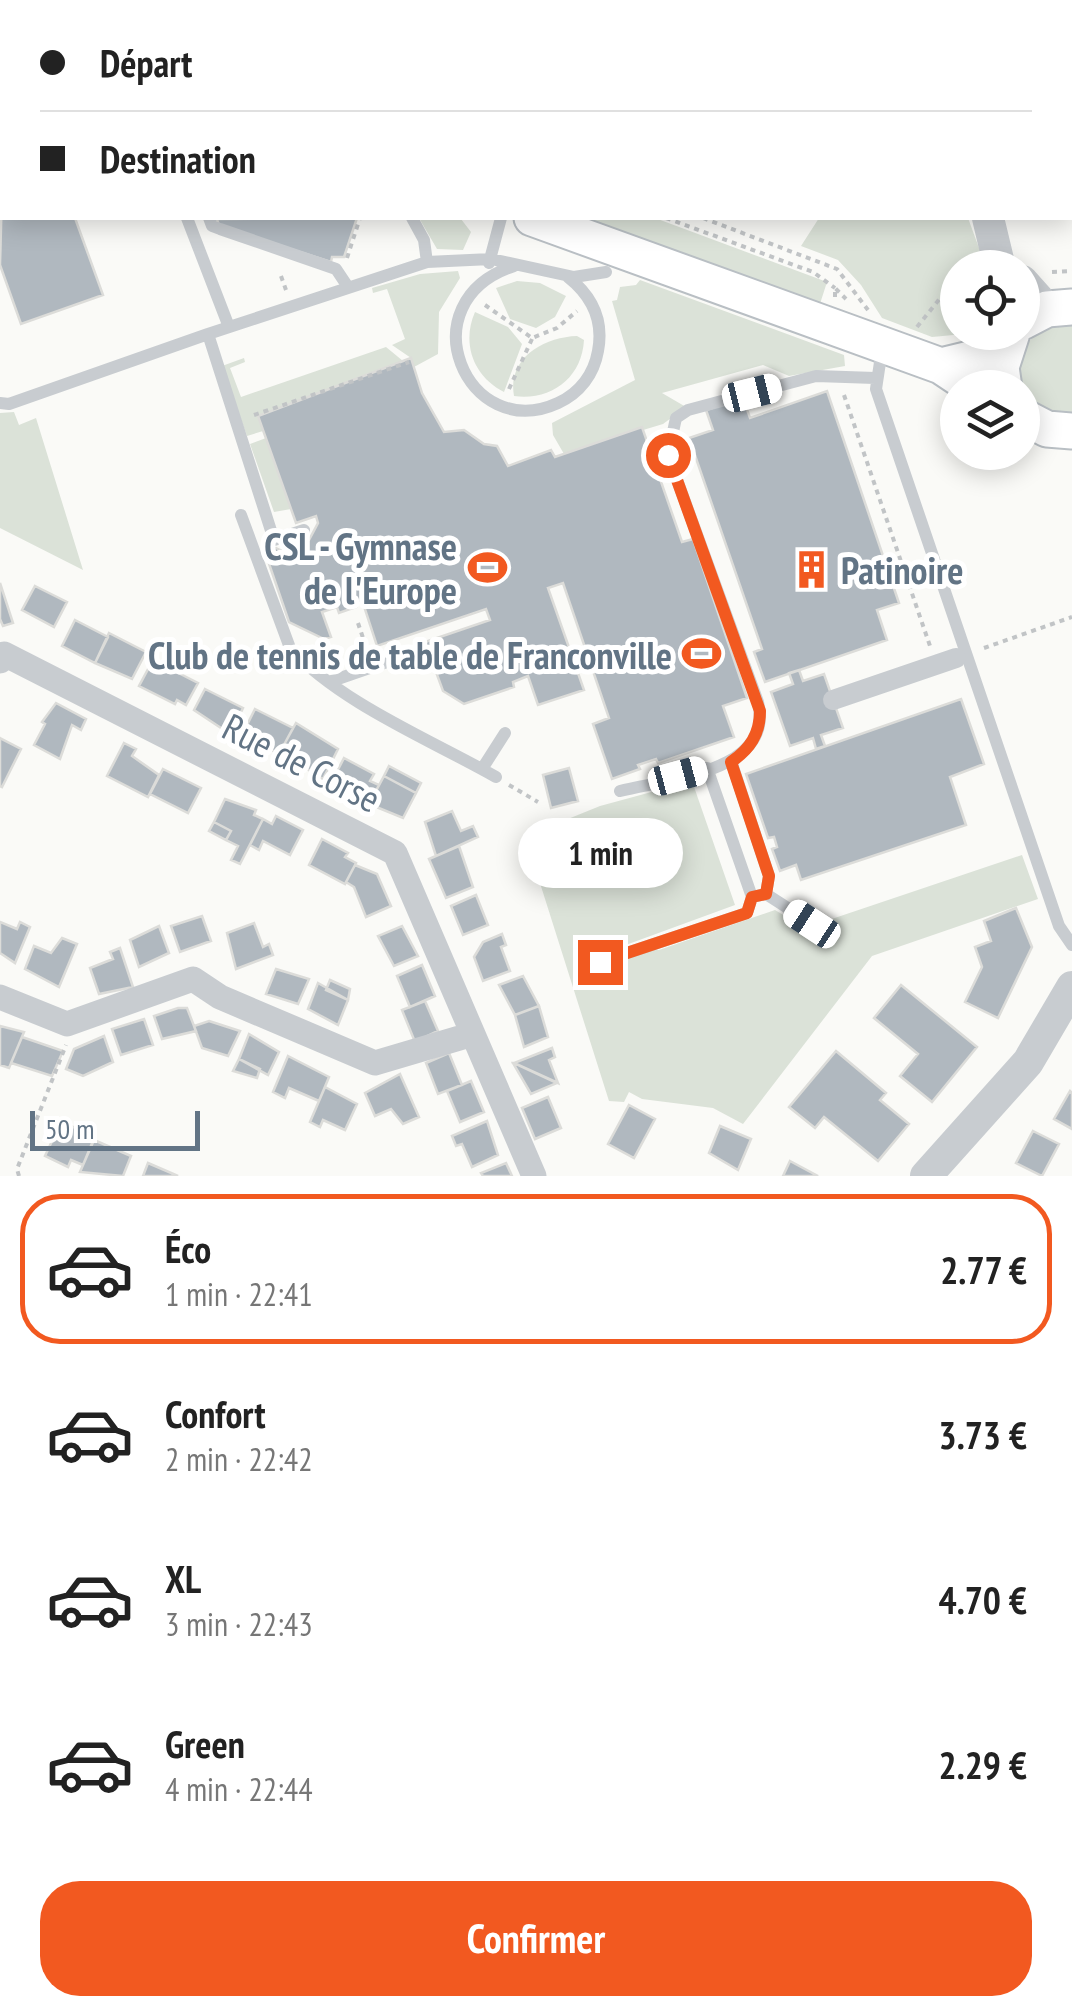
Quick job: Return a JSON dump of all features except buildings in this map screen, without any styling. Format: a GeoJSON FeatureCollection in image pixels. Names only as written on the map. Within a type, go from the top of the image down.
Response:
{"type":"FeatureCollection","features":[{"type":"Feature","properties":{"kind":"main road"},"geometry":{"type":"LineString","coordinates":[[536,220],[618,264],[886,344],[947,370]]}},
{"type":"Feature","properties":{"kind":"main road"},"geometry":{"type":"LineString","coordinates":[[941,366],[976,350]]}},
{"type":"Feature","properties":{"kind":"main road"},"geometry":{"type":"LineString","coordinates":[[1040,426],[1069,434]]}},
{"type":"Feature","properties":{"kind":"street"},"geometry":{"type":"LineString","coordinates":[[989,222],[996,250]]}},
{"type":"Feature","properties":{"kind":"street"},"geometry":{"type":"LineString","coordinates":[[989,222],[1003,250]]}},
{"type":"Feature","properties":{"kind":"street","name":"Rue de Corse"},"geometry":{"type":"LineString","coordinates":[[0,661],[4,654],[395,854],[534,1176]]}},
{"type":"Feature","properties":{"kind":"street"},"geometry":{"type":"LineString","coordinates":[[833,700],[954,659]]}},
{"type":"Feature","properties":{"kind":"street"},"geometry":{"type":"LineString","coordinates":[[0,997],[67,1024],[193,979],[220,997],[375,1063],[473,1034]]}},
{"type":"Feature","properties":{"kind":"street"},"geometry":{"type":"LineString","coordinates":[[926,1176],[1028,1062],[1072,987]]}},
{"type":"Feature","properties":{"kind":"lane"},"geometry":{"type":"LineString","coordinates":[[188,220],[229,327]]}},
{"type":"Feature","properties":{"kind":"lane"},"geometry":{"type":"LineString","coordinates":[[210,220],[220,230],[336,270],[348,286]]}},
{"type":"Feature","properties":{"kind":"lane"},"geometry":{"type":"LineString","coordinates":[[413,220],[424,240],[428,262]]}},
{"type":"Feature","properties":{"kind":"lane"},"geometry":{"type":"LineString","coordinates":[[501,220],[492,259],[469,294],[455,332],[463,371],[490,400],[535,410],[566,400],[589,376],[600,338],[593,292],[618,264]]}},
{"type":"Feature","properties":{"kind":"lane"},"geometry":{"type":"LineString","coordinates":[[0,403],[428,262],[492,259],[566,276],[618,264]]}},
{"type":"Feature","properties":{"kind":"lane"},"geometry":{"type":"LineString","coordinates":[[481,281],[514,266]]}},
{"type":"Feature","properties":{"kind":"lane"},"geometry":{"type":"LineString","coordinates":[[566,276],[592,304]]}},
{"type":"Feature","properties":{"kind":"lane"},"geometry":{"type":"LineString","coordinates":[[208,334],[274,540],[304,530]]}},
{"type":"Feature","properties":{"kind":"lane"},"geometry":{"type":"LineString","coordinates":[[620,791],[731,762],[749,748],[760,726],[760,711],[668,455],[672,426],[688,410],[816,376],[844,376],[886,344],[940,582],[1016,808],[1059,926],[1072,945]]}},
{"type":"Feature","properties":{"kind":"lane"},"geometry":{"type":"LineString","coordinates":[[241,516],[290,648],[329,682],[496,778]]}},
{"type":"Feature","properties":{"kind":"lane"},"geometry":{"type":"LineString","coordinates":[[329,682],[404,656]]}},
{"type":"Feature","properties":{"kind":"lane"},"geometry":{"type":"LineString","coordinates":[[482,770],[505,733]]}},
{"type":"Feature","properties":{"kind":"lane"},"geometry":{"type":"LineString","coordinates":[[600,962],[747,913],[759,896],[769,876],[731,762]]}},
{"type":"Feature","properties":{"kind":"lane"},"geometry":{"type":"LineString","coordinates":[[707,768],[759,896],[812,924]]}},
{"type":"Feature","properties":{"kind":"path"},"geometry":{"type":"LineString","coordinates":[[340,266],[359,220]]}},
{"type":"Feature","properties":{"kind":"path"},"geometry":{"type":"LineString","coordinates":[[671,220],[813,272],[835,288]]}},
{"type":"Feature","properties":{"kind":"path"},"geometry":{"type":"LineString","coordinates":[[708,220],[838,269],[886,344],[940,293]]}},
{"type":"Feature","properties":{"kind":"path"},"geometry":{"type":"LineString","coordinates":[[469,294],[532,338]]}},
{"type":"Feature","properties":{"kind":"path"},"geometry":{"type":"LineString","coordinates":[[508,394],[515,368],[532,338],[558,328],[578,311]]}},
{"type":"Feature","properties":{"kind":"path"},"geometry":{"type":"LineString","coordinates":[[234,418],[408,362]]}},
{"type":"Feature","properties":{"kind":"path"},"geometry":{"type":"LineString","coordinates":[[844,376],[845,400],[954,659],[1072,617]]}},
{"type":"Feature","properties":{"kind":"path"},"geometry":{"type":"LineString","coordinates":[[358,623],[373,667]]}},
{"type":"Feature","properties":{"kind":"path"},"geometry":{"type":"LineString","coordinates":[[496,778],[538,802]]}},
{"type":"Feature","properties":{"kind":"path"},"geometry":{"type":"LineString","coordinates":[[18,1176],[17,1169],[75,1023]]}},
{"type":"Feature","properties":{"kind":"shaded area"},"geometry":{"type":"Polygon","coordinates":[[[420,220],[462,220],[471,232],[463,250],[437,249],[420,220]]]}},
{"type":"Feature","properties":{"kind":"shaded area"},"geometry":{"type":"Polygon","coordinates":[[[573,220],[660,220],[827,282],[818,310],[573,220]]]}},
{"type":"Feature","properties":{"kind":"shaded area"},"geometry":{"type":"Polygon","coordinates":[[[818,220],[969,220],[980,250],[940,250],[940,336],[932,337],[882,318],[861,285],[838,260],[801,246],[818,220]]]}},
{"type":"Feature","properties":{"kind":"shaded area"},"geometry":{"type":"Polygon","coordinates":[[[458,271],[460,278],[439,312],[438,354],[414,367],[411,358],[392,345],[405,339],[387,289],[373,293],[372,288],[420,274],[458,271]]]}},
{"type":"Feature","properties":{"kind":"shaded area"},"geometry":{"type":"Polygon","coordinates":[[[640,280],[844,355],[845,366],[789,376],[763,365],[662,393],[686,407],[663,424],[564,454],[553,435],[552,423],[635,380],[612,301],[617,300],[620,287],[636,285],[640,280]]]}},
{"type":"Feature","properties":{"kind":"shaded area"},"geometry":{"type":"Polygon","coordinates":[[[517,281],[540,283],[566,296],[555,317],[536,328],[510,319],[496,288],[517,281]]]}},
{"type":"Feature","properties":{"kind":"shaded area"},"geometry":{"type":"Polygon","coordinates":[[[475,312],[508,327],[522,344],[504,392],[485,378],[473,358],[469,336],[475,312]]]}},
{"type":"Feature","properties":{"kind":"shaded area"},"geometry":{"type":"Polygon","coordinates":[[[1062,324],[1072,325],[1072,415],[1040,406],[1040,370],[1019,370],[1024,350],[1040,350],[1041,332],[1062,324]]]}},
{"type":"Feature","properties":{"kind":"shaded area"},"geometry":{"type":"Polygon","coordinates":[[[577,336],[584,340],[582,354],[571,376],[540,395],[514,396],[516,371],[530,352],[552,340],[577,336]]]}},
{"type":"Feature","properties":{"kind":"shaded area"},"geometry":{"type":"Polygon","coordinates":[[[386,347],[403,361],[259,416],[263,431],[247,436],[222,366],[244,358],[245,362],[230,368],[241,397],[386,347]]]}},
{"type":"Feature","properties":{"kind":"shaded area"},"geometry":{"type":"Polygon","coordinates":[[[14,412],[19,425],[36,418],[83,570],[0,528],[0,413],[14,412]]]}},
{"type":"Feature","properties":{"kind":"shaded area"},"geometry":{"type":"Polygon","coordinates":[[[266,438],[291,509],[274,512],[250,444],[266,438]]]}},
{"type":"Feature","properties":{"kind":"shaded area"},"geometry":{"type":"Polygon","coordinates":[[[692,781],[735,905],[623,946],[659,950],[775,910],[805,928],[1022,855],[1038,899],[872,956],[743,1124],[713,1108],[642,1099],[629,1092],[624,1102],[609,1101],[533,861],[531,834],[600,806],[692,781]]]}},
{"type":"Feature","properties":{"kind":"place","name":"CSL - Gymnase de l'Europe"},"geometry":{"type":"Point","coordinates":[487,567]}},
{"type":"Feature","properties":{"kind":"place","name":"Patinoire"},"geometry":{"type":"Point","coordinates":[811,569]}},
{"type":"Feature","properties":{"kind":"place","name":"Club de tennis de table de Franconville"},"geometry":{"type":"Point","coordinates":[702,654]}},
{"type":"Feature","properties":{"kind":"route"},"geometry":{"type":"LineString","coordinates":[[600,962],[747,913],[752,897],[766,894],[769,876],[731,762],[749,748],[760,726],[758,702],[668,455]]}}]}
